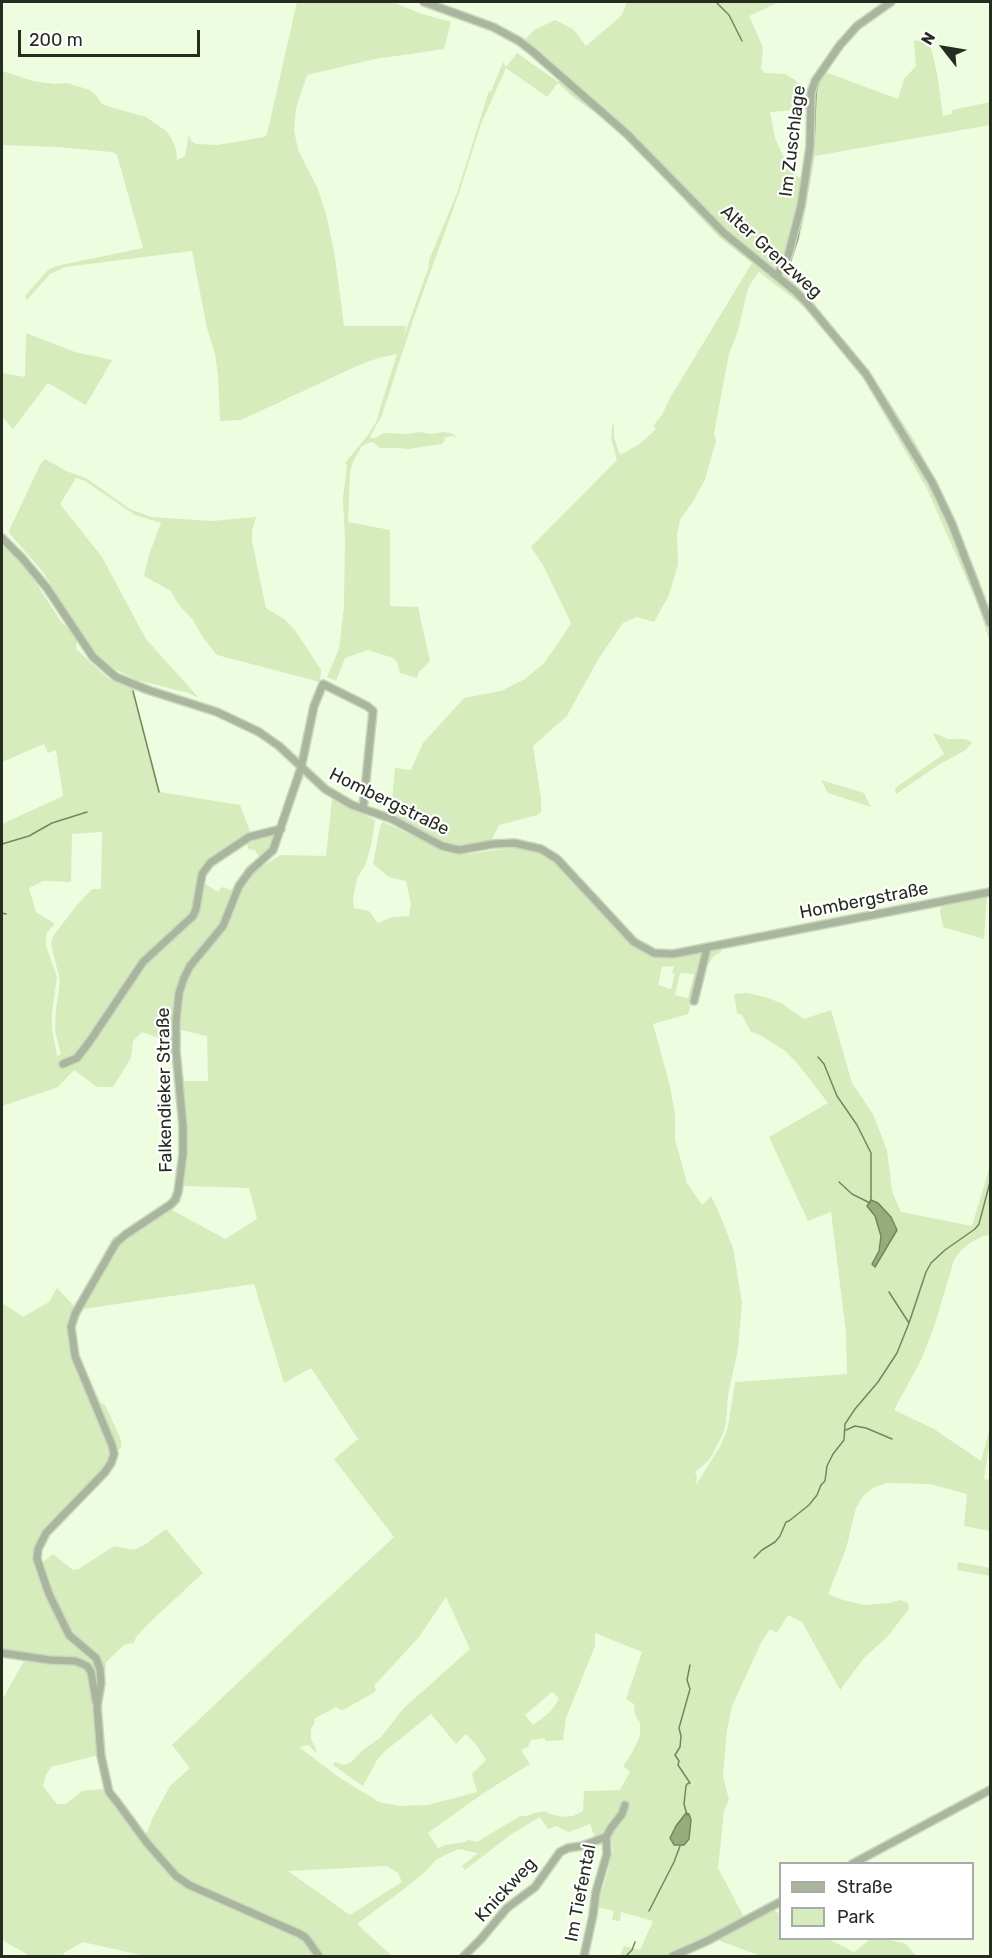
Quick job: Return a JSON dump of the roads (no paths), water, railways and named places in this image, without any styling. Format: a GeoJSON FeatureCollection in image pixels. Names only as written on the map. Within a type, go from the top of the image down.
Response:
{"type":"FeatureCollection","features":[{"type":"Feature","properties":{"kind":"street","name":"Alter Grenzweg"},"geometry":{"type":"LineString","coordinates":[[424,2],[493,27],[532,51],[627,134],[731,240],[777,275],[807,303],[866,374],[932,482],[952,524],[990,623]]}},
{"type":"Feature","properties":{"kind":"street","name":"Im Zuschlage"},"geometry":{"type":"LineString","coordinates":[[777,275],[788,256],[801,206],[810,147],[812,93],[815,81],[840,45],[857,26],[891,2]]}},
{"type":"Feature","properties":{"kind":"street","name":"Hombergstraße"},"geometry":{"type":"LineString","coordinates":[[2,538],[36,575],[93,657],[108,671],[126,682],[202,707],[248,727],[279,746],[325,789],[363,809],[392,819],[452,849],[459,850],[502,843],[529,845],[541,849],[557,859],[640,947],[654,953],[662,955],[707,948],[990,892]]}},
{"type":"Feature","properties":{"kind":"street","name":"Falkendieker Straße"},"geometry":{"type":"LineString","coordinates":[[319,1956],[306,1938],[300,1934],[189,1885],[170,1871],[109,1792],[101,1756],[97,1706],[101,1683],[100,1669],[96,1658],[69,1635],[49,1594],[37,1560],[38,1549],[46,1533],[105,1472],[114,1454],[75,1356],[71,1327],[75,1314],[116,1244],[125,1235],[156,1216],[174,1200],[181,1179],[183,1126],[176,1021],[182,986],[190,966],[223,926],[239,886],[250,871],[273,850],[301,768],[314,706],[323,684],[373,711],[363,809]]}},
{"type":"Feature","properties":{"kind":"street"},"geometry":{"type":"LineString","coordinates":[[63,1064],[77,1058],[143,962],[193,916],[202,874],[210,863],[249,837],[281,829]]}},
{"type":"Feature","properties":{"kind":"street"},"geometry":{"type":"LineString","coordinates":[[694,1000],[707,948]]}},
{"type":"Feature","properties":{"kind":"street"},"geometry":{"type":"LineString","coordinates":[[2,1653],[75,1661],[88,1667],[97,1706]]}},
{"type":"Feature","properties":{"kind":"street"},"geometry":{"type":"LineString","coordinates":[[854,1862],[990,1790]]}},
{"type":"Feature","properties":{"kind":"street","name":"Im Tiefental"},"geometry":{"type":"LineString","coordinates":[[584,1956],[596,1892],[607,1854],[606,1837],[622,1814],[625,1805]]}},
{"type":"Feature","properties":{"kind":"street","name":"Knickweg"},"geometry":{"type":"LineString","coordinates":[[464,1956],[507,1908],[535,1887],[560,1852],[606,1837]]}},
{"type":"Feature","properties":{"kind":"street"},"geometry":{"type":"LineString","coordinates":[[673,1956],[707,1941],[779,1903]]}},
{"type":"Feature","properties":{"kind":"waterway"},"geometry":{"type":"LineString","coordinates":[[716,2],[729,15],[742,41]]}},
{"type":"Feature","properties":{"kind":"waterway"},"geometry":{"type":"LineString","coordinates":[[807,186],[814,145],[816,92],[820,79]]}},
{"type":"Feature","properties":{"kind":"waterway"},"geometry":{"type":"LineString","coordinates":[[789,266],[798,238],[802,214]]}},
{"type":"Feature","properties":{"kind":"waterway"},"geometry":{"type":"LineString","coordinates":[[133,691],[159,792]]}},
{"type":"Feature","properties":{"kind":"waterway"},"geometry":{"type":"LineString","coordinates":[[2,844],[29,836],[52,823],[87,812]]}},
{"type":"Feature","properties":{"kind":"waterway"},"geometry":{"type":"LineString","coordinates":[[2,913],[6,914]]}},
{"type":"Feature","properties":{"kind":"waterway"},"geometry":{"type":"LineString","coordinates":[[818,1057],[824,1064],[837,1096],[857,1125],[871,1153],[871,1200]]}},
{"type":"Feature","properties":{"kind":"waterway"},"geometry":{"type":"LineString","coordinates":[[839,1182],[852,1194],[870,1203]]}},
{"type":"Feature","properties":{"kind":"waterway"},"geometry":{"type":"LineString","coordinates":[[909,1323],[931,1263],[979,1224],[990,1182]]}},
{"type":"Feature","properties":{"kind":"waterway"},"geometry":{"type":"LineString","coordinates":[[754,1558],[775,1542],[786,1522],[809,1505],[817,1495],[825,1481],[827,1466],[844,1440],[845,1424],[878,1382],[897,1353],[909,1323],[889,1292]]}},
{"type":"Feature","properties":{"kind":"waterway"},"geometry":{"type":"LineString","coordinates":[[846,1430],[855,1426],[866,1428],[892,1439]]}},
{"type":"Feature","properties":{"kind":"waterway"},"geometry":{"type":"LineString","coordinates":[[687,1815],[684,1804],[686,1786],[690,1783],[678,1765],[679,1761],[675,1755],[680,1747],[679,1728],[690,1689],[687,1680],[690,1665]]}},
{"type":"Feature","properties":{"kind":"waterway"},"geometry":{"type":"LineString","coordinates":[[649,1911],[680,1846]]}},
{"type":"Feature","properties":{"kind":"waterway"},"geometry":{"type":"LineString","coordinates":[[626,1956],[632,1950],[635,1942]]}}]}
